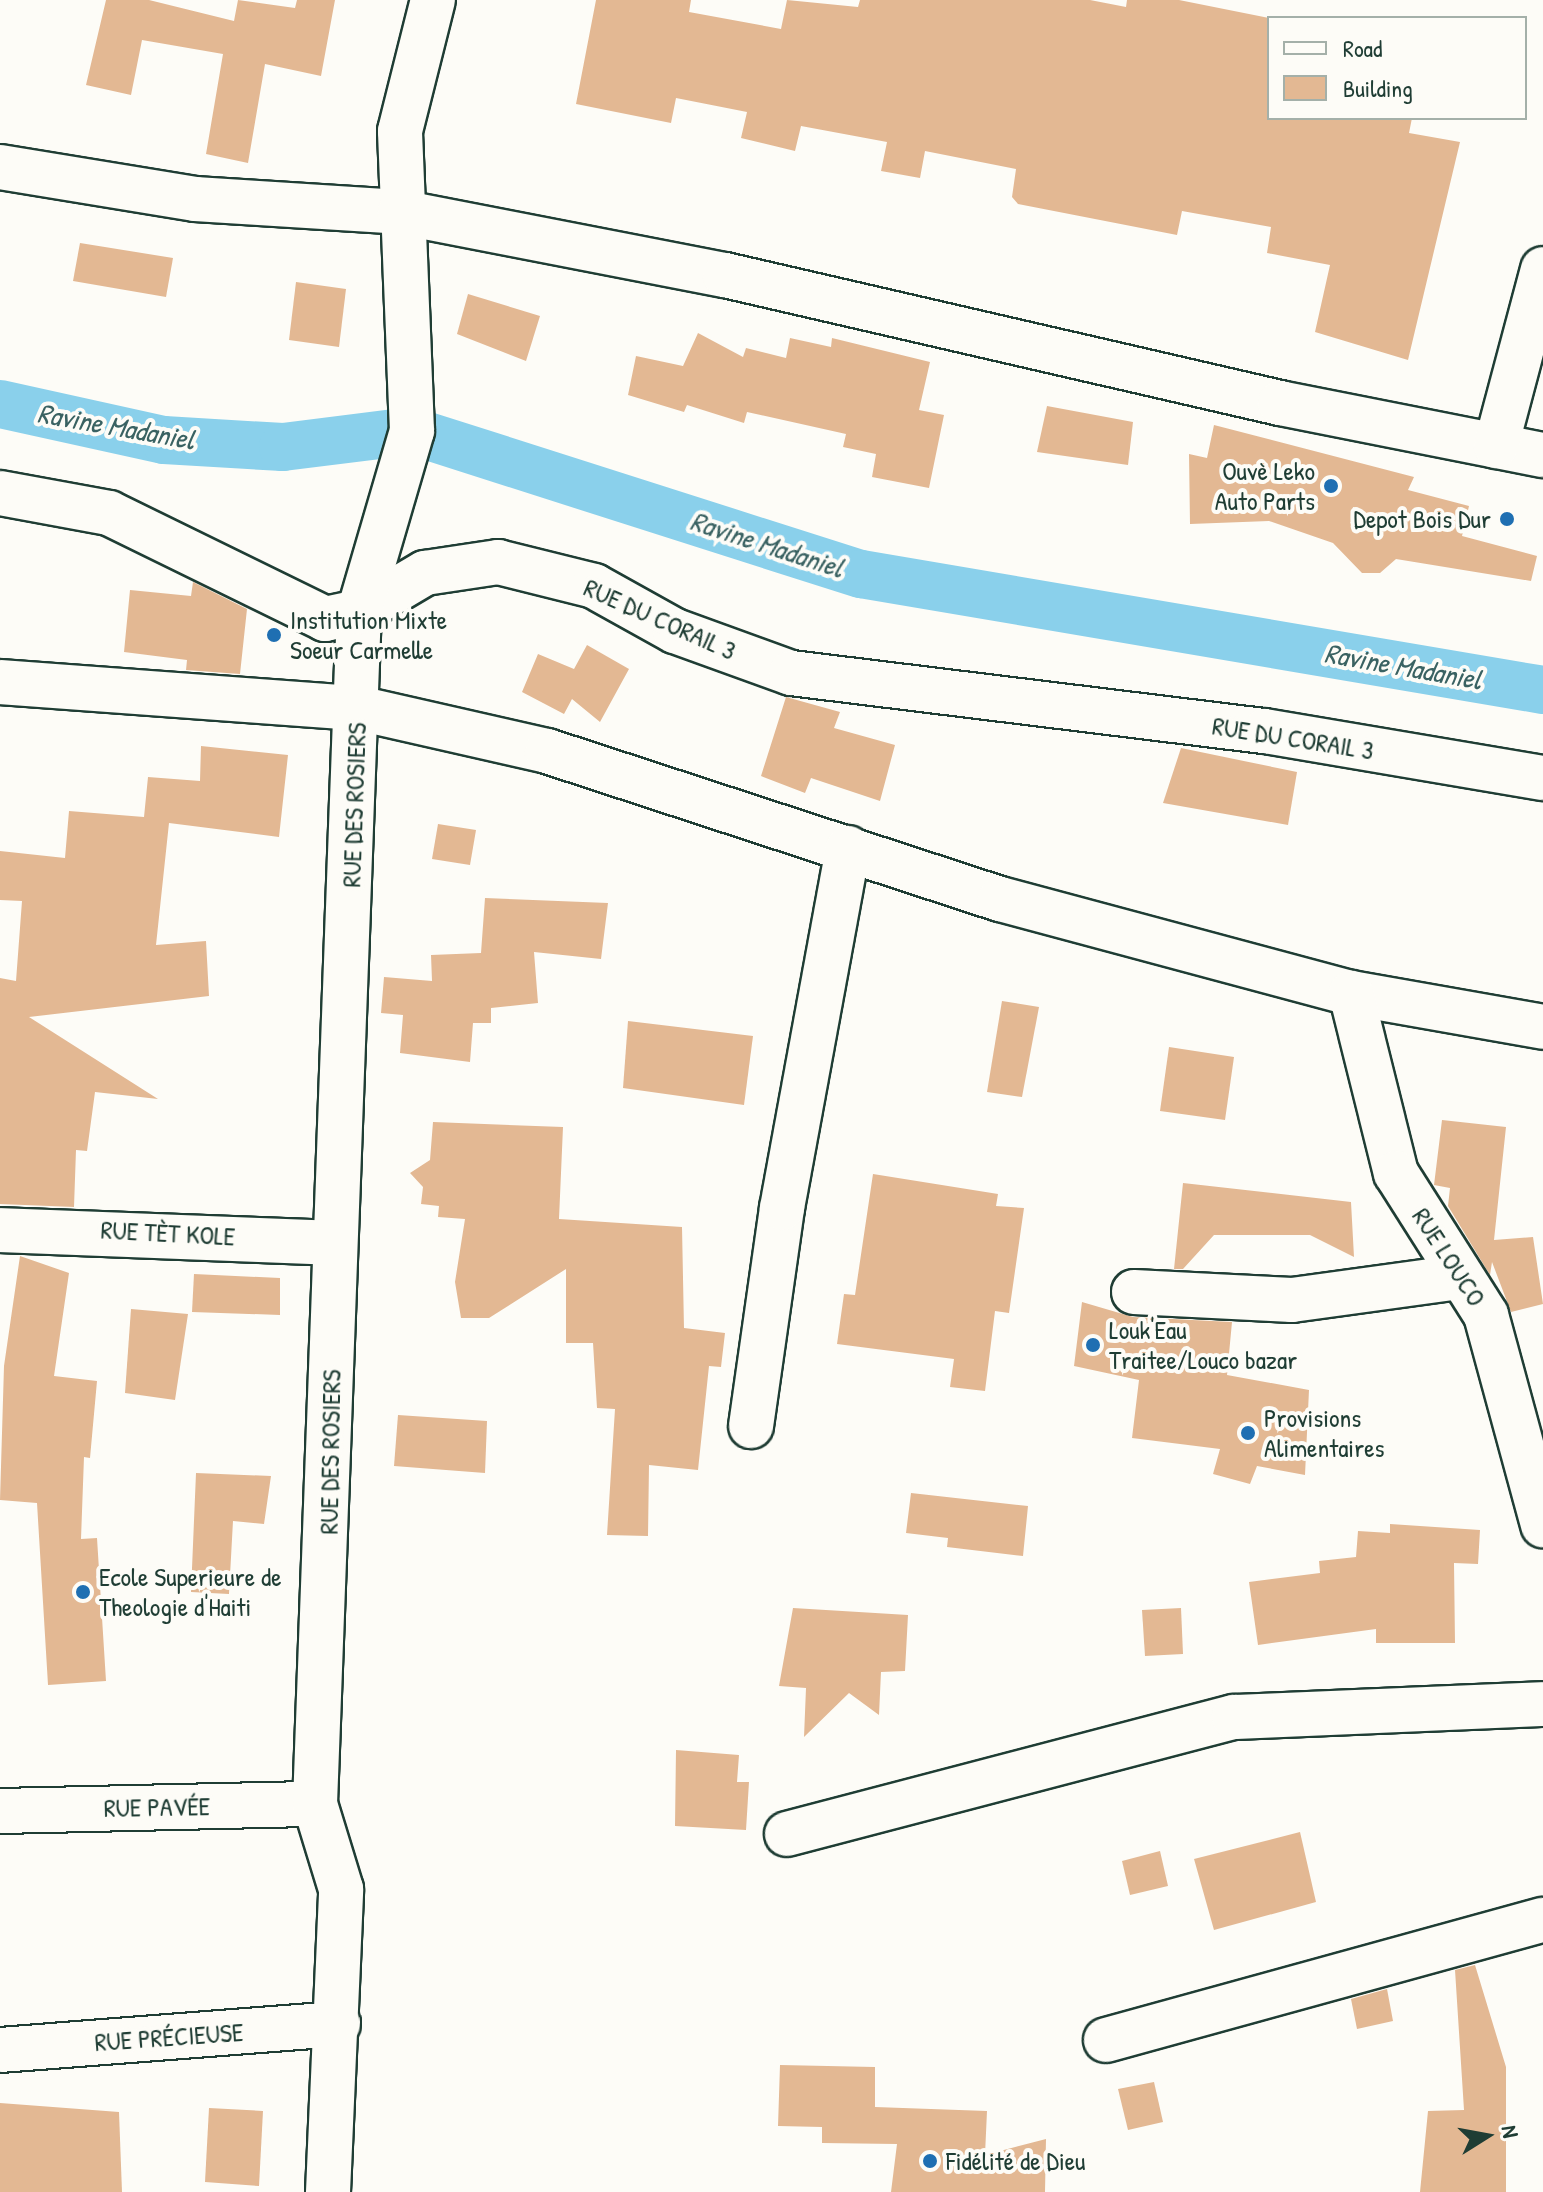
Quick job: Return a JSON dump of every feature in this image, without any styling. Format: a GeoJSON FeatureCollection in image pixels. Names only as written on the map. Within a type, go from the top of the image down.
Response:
{"type":"FeatureCollection","features":[{"type":"Feature","properties":{"kind":"street","name":"RUE DES ROSIERS"},"geometry":{"type":"LineString","coordinates":[[328,2192],[338,2024],[341,1889],[315,1804],[358,708],[359,612],[412,431],[400,212],[400,131],[433,0]]}},
{"type":"Feature","properties":{"kind":"street"},"geometry":{"type":"LineString","coordinates":[[0,167],[195,199],[400,212],[725,275],[1543,455]]}},
{"type":"Feature","properties":{"kind":"street"},"geometry":{"type":"LineString","coordinates":[[1496,446],[1543,269]]}},
{"type":"Feature","properties":{"kind":"street","name":"RUE DU CORAIL 3"},"geometry":{"type":"LineString","coordinates":[[0,493],[109,513],[325,619],[359,612],[425,573],[498,562],[594,586],[675,631],[791,673],[1265,731],[1543,778]]}},
{"type":"Feature","properties":{"kind":"street"},"geometry":{"type":"LineString","coordinates":[[0,682],[358,708],[547,751],[1000,899],[1351,993],[1543,1027]]}},
{"type":"Feature","properties":{"kind":"street"},"geometry":{"type":"LineString","coordinates":[[751,1426],[782,1208],[848,848]]}},
{"type":"Feature","properties":{"kind":"street","name":"RUE LOUCO"},"geometry":{"type":"LineString","coordinates":[[1351,993],[1396,1173],[1459,1277],[1486,1315],[1503,1359],[1543,1525]]}},
{"type":"Feature","properties":{"kind":"street","name":"RUE TÈT KOLE"},"geometry":{"type":"LineString","coordinates":[[0,1230],[335,1243]]}},
{"type":"Feature","properties":{"kind":"street"},"geometry":{"type":"LineString","coordinates":[[1134,1292],[1292,1300],[1459,1277]]}},
{"type":"Feature","properties":{"kind":"street"},"geometry":{"type":"LineString","coordinates":[[787,1834],[1234,1717],[1543,1704]]}},
{"type":"Feature","properties":{"kind":"street","name":"RUE PAVÉE"},"geometry":{"type":"LineString","coordinates":[[0,1811],[315,1804]]}},
{"type":"Feature","properties":{"kind":"street"},"geometry":{"type":"LineString","coordinates":[[1106,2040],[1543,1920]]}},
{"type":"Feature","properties":{"kind":"street","name":"RUE PRÉCIEUSE"},"geometry":{"type":"LineString","coordinates":[[0,2050],[338,2024]]}},
{"type":"Feature","properties":{"kind":"building"},"geometry":{"type":"Polygon","coordinates":[[[106,0],[149,0],[234,21],[238,0],[295,8],[297,0],[335,0],[321,76],[265,64],[248,163],[206,154],[223,54],[142,40],[131,95],[86,85],[106,0]]]}},
{"type":"Feature","properties":{"kind":"building"},"geometry":{"type":"Polygon","coordinates":[[[596,0],[691,0],[689,12],[781,29],[787,0],[858,7],[860,0],[1090,0],[1126,7],[1127,0],[1179,0],[1267,18],[1267,120],[1412,120],[1409,133],[1460,142],[1408,360],[1315,332],[1330,265],[1267,253],[1271,227],[1182,211],[1177,235],[1018,204],[1012,197],[1016,169],[925,151],[920,178],[881,171],[887,142],[801,126],[795,151],[741,138],[747,112],[676,98],[671,123],[576,104],[596,0]]]}},
{"type":"Feature","properties":{"kind":"building"},"geometry":{"type":"Polygon","coordinates":[[[80,243],[173,258],[166,297],[73,281],[80,243]]]}},
{"type":"Feature","properties":{"kind":"building"},"geometry":{"type":"Polygon","coordinates":[[[296,282],[346,289],[339,347],[289,340],[296,282]]]}},
{"type":"Feature","properties":{"kind":"building"},"geometry":{"type":"Polygon","coordinates":[[[468,294],[540,316],[526,361],[457,334],[468,294]]]}},
{"type":"Feature","properties":{"kind":"building"},"geometry":{"type":"Polygon","coordinates":[[[698,333],[743,357],[746,348],[786,358],[790,338],[831,347],[832,338],[930,362],[919,410],[944,415],[929,488],[872,477],[876,454],[843,447],[846,434],[747,412],[744,423],[687,405],[684,412],[628,395],[636,356],[683,366],[698,333]]]}},
{"type":"Feature","properties":{"kind":"building"},"geometry":{"type":"Polygon","coordinates":[[[1047,406],[1133,422],[1128,465],[1037,452],[1047,406]]]}},
{"type":"Feature","properties":{"kind":"building"},"geometry":{"type":"Polygon","coordinates":[[[1214,425],[1414,477],[1408,490],[1469,506],[1462,536],[1537,556],[1531,581],[1396,559],[1380,573],[1362,573],[1333,543],[1269,521],[1190,524],[1189,454],[1207,458],[1214,425]]]}},
{"type":"Feature","properties":{"kind":"building"},"geometry":{"type":"Polygon","coordinates":[[[193,582],[247,609],[240,674],[186,670],[187,660],[124,652],[130,590],[191,596],[193,582]]]}},
{"type":"Feature","properties":{"kind":"building"},"geometry":{"type":"Polygon","coordinates":[[[587,645],[629,669],[600,722],[572,699],[564,714],[522,692],[538,654],[574,669],[587,645]]]}},
{"type":"Feature","properties":{"kind":"building"},"geometry":{"type":"Polygon","coordinates":[[[786,697],[840,712],[834,728],[895,745],[880,801],[811,778],[805,793],[761,776],[786,697]]]}},
{"type":"Feature","properties":{"kind":"building"},"geometry":{"type":"Polygon","coordinates":[[[201,746],[288,755],[279,837],[169,823],[156,945],[206,941],[209,996],[29,1017],[158,1099],[95,1092],[87,1151],[76,1150],[74,1207],[0,1204],[0,978],[16,981],[22,901],[0,900],[0,851],[65,858],[69,811],[144,817],[148,777],[200,781],[201,746]]]}},
{"type":"Feature","properties":{"kind":"building"},"geometry":{"type":"Polygon","coordinates":[[[1181,748],[1297,772],[1288,825],[1163,803],[1181,748]]]}},
{"type":"Feature","properties":{"kind":"building"},"geometry":{"type":"Polygon","coordinates":[[[438,824],[476,830],[470,865],[432,859],[438,824]]]}},
{"type":"Feature","properties":{"kind":"building"},"geometry":{"type":"Polygon","coordinates":[[[485,898],[608,903],[601,959],[534,952],[538,1003],[491,1008],[491,1023],[473,1023],[470,1062],[400,1053],[403,1015],[381,1013],[384,977],[432,981],[431,955],[481,953],[485,898]]]}},
{"type":"Feature","properties":{"kind":"building"},"geometry":{"type":"Polygon","coordinates":[[[1002,1001],[1039,1007],[1022,1097],[987,1092],[1002,1001]]]}},
{"type":"Feature","properties":{"kind":"building"},"geometry":{"type":"Polygon","coordinates":[[[628,1021],[753,1036],[744,1105],[623,1088],[628,1021]]]}},
{"type":"Feature","properties":{"kind":"building"},"geometry":{"type":"Polygon","coordinates":[[[1169,1047],[1234,1057],[1225,1120],[1160,1111],[1169,1047]]]}},
{"type":"Feature","properties":{"kind":"building"},"geometry":{"type":"Polygon","coordinates":[[[1442,1120],[1506,1127],[1494,1240],[1533,1237],[1543,1304],[1511,1312],[1492,1262],[1490,1275],[1448,1206],[1450,1188],[1434,1185],[1442,1120]]]}},
{"type":"Feature","properties":{"kind":"building"},"geometry":{"type":"Polygon","coordinates":[[[433,1122],[563,1127],[559,1219],[682,1227],[684,1328],[725,1333],[721,1367],[709,1366],[698,1470],[649,1465],[648,1536],[607,1535],[615,1409],[597,1408],[593,1343],[566,1343],[566,1269],[489,1318],[461,1318],[455,1282],[465,1219],[438,1217],[439,1206],[421,1204],[423,1187],[410,1173],[430,1160],[433,1122]]]}},
{"type":"Feature","properties":{"kind":"building"},"geometry":{"type":"Polygon","coordinates":[[[873,1174],[998,1194],[996,1206],[1024,1208],[1009,1313],[995,1311],[985,1391],[950,1387],[954,1359],[837,1344],[844,1294],[855,1295],[873,1174]]]}},
{"type":"Feature","properties":{"kind":"building"},"geometry":{"type":"Polygon","coordinates":[[[1183,1183],[1351,1202],[1354,1257],[1310,1235],[1214,1235],[1183,1269],[1174,1269],[1183,1183]]]}},
{"type":"Feature","properties":{"kind":"building"},"geometry":{"type":"Polygon","coordinates":[[[20,1256],[69,1273],[54,1376],[97,1381],[90,1458],[84,1457],[81,1539],[97,1538],[106,1681],[48,1685],[37,1503],[0,1500],[4,1366],[20,1256]]]}},
{"type":"Feature","properties":{"kind":"building"},"geometry":{"type":"Polygon","coordinates":[[[194,1274],[280,1278],[280,1315],[192,1312],[194,1274]]]}},
{"type":"Feature","properties":{"kind":"building"},"geometry":{"type":"Polygon","coordinates":[[[1082,1302],[1133,1317],[1232,1322],[1227,1375],[1309,1390],[1305,1475],[1257,1466],[1250,1484],[1213,1474],[1220,1449],[1132,1438],[1139,1380],[1074,1366],[1082,1302]]]}},
{"type":"Feature","properties":{"kind":"building"},"geometry":{"type":"Polygon","coordinates":[[[131,1309],[188,1314],[175,1400],[125,1393],[131,1309]]]}},
{"type":"Feature","properties":{"kind":"building"},"geometry":{"type":"Polygon","coordinates":[[[398,1415],[487,1421],[485,1473],[394,1466],[398,1415]]]}},
{"type":"Feature","properties":{"kind":"building"},"geometry":{"type":"Polygon","coordinates":[[[196,1473],[271,1476],[264,1524],[233,1521],[229,1594],[191,1592],[196,1473]]]}},
{"type":"Feature","properties":{"kind":"building"},"geometry":{"type":"Polygon","coordinates":[[[911,1493],[1028,1506],[1023,1556],[947,1547],[948,1538],[906,1533],[911,1493]]]}},
{"type":"Feature","properties":{"kind":"building"},"geometry":{"type":"Polygon","coordinates":[[[1390,1524],[1480,1530],[1478,1564],[1454,1563],[1455,1643],[1376,1643],[1376,1629],[1258,1645],[1249,1582],[1320,1573],[1319,1561],[1356,1557],[1358,1531],[1390,1533],[1390,1524]]]}},
{"type":"Feature","properties":{"kind":"building"},"geometry":{"type":"Polygon","coordinates":[[[793,1608],[908,1615],[905,1671],[881,1672],[879,1715],[849,1693],[804,1737],[806,1688],[779,1686],[793,1608]]]}},
{"type":"Feature","properties":{"kind":"building"},"geometry":{"type":"Polygon","coordinates":[[[1181,1608],[1183,1654],[1145,1656],[1142,1610],[1181,1608]]]}},
{"type":"Feature","properties":{"kind":"building"},"geometry":{"type":"Polygon","coordinates":[[[676,1750],[739,1755],[737,1782],[749,1782],[746,1830],[675,1826],[676,1750]]]}},
{"type":"Feature","properties":{"kind":"building"},"geometry":{"type":"Polygon","coordinates":[[[1300,1832],[1316,1902],[1214,1930],[1194,1859],[1300,1832]]]}},
{"type":"Feature","properties":{"kind":"building"},"geometry":{"type":"Polygon","coordinates":[[[1160,1851],[1168,1886],[1130,1895],[1122,1861],[1160,1851]]]}},
{"type":"Feature","properties":{"kind":"building"},"geometry":{"type":"Polygon","coordinates":[[[1475,1965],[1506,2067],[1506,2192],[1420,2192],[1428,2111],[1464,2110],[1455,1970],[1475,1965]]]}},
{"type":"Feature","properties":{"kind":"building"},"geometry":{"type":"Polygon","coordinates":[[[1387,1989],[1393,2021],[1357,2029],[1351,1999],[1387,1989]]]}},
{"type":"Feature","properties":{"kind":"building"},"geometry":{"type":"Polygon","coordinates":[[[780,2065],[875,2067],[875,2107],[987,2111],[985,2155],[1046,2139],[1045,2192],[891,2192],[897,2144],[822,2143],[822,2127],[778,2126],[780,2065]]]}},
{"type":"Feature","properties":{"kind":"building"},"geometry":{"type":"Polygon","coordinates":[[[1154,2082],[1163,2122],[1128,2130],[1118,2089],[1154,2082]]]}},
{"type":"Feature","properties":{"kind":"building"},"geometry":{"type":"Polygon","coordinates":[[[0,2103],[119,2112],[122,2192],[0,2192],[0,2103]]]}},
{"type":"Feature","properties":{"kind":"building"},"geometry":{"type":"Polygon","coordinates":[[[209,2108],[263,2111],[259,2186],[205,2182],[209,2108]]]}},
{"type":"Feature","properties":{"kind":"waterway","name":"Ravine Madaniel"},"geometry":{"type":"LineString","coordinates":[[0,404],[164,440],[283,447],[412,431],[861,574],[1543,690]]}},
{"type":"Feature","properties":{"kind":"place","name":"Ouvè Leko Auto Parts"},"geometry":{"type":"Point","coordinates":[1331,486]}},
{"type":"Feature","properties":{"kind":"place","name":"Depot Bois Dur"},"geometry":{"type":"Point","coordinates":[1507,519]}},
{"type":"Feature","properties":{"kind":"place","name":"Institution Mixte Soeur Carmelle"},"geometry":{"type":"Point","coordinates":[274,635]}},
{"type":"Feature","properties":{"kind":"place","name":"Louk'Eau Traitee/Louco bazar"},"geometry":{"type":"Point","coordinates":[1093,1345]}},
{"type":"Feature","properties":{"kind":"place","name":"Provisions Alimentaires"},"geometry":{"type":"Point","coordinates":[1248,1433]}},
{"type":"Feature","properties":{"kind":"place","name":"Ecole Superieure de Theologie d'Haiti"},"geometry":{"type":"Point","coordinates":[83,1592]}},
{"type":"Feature","properties":{"kind":"place","name":"Fidélité de Dieu"},"geometry":{"type":"Point","coordinates":[930,2161]}}]}
